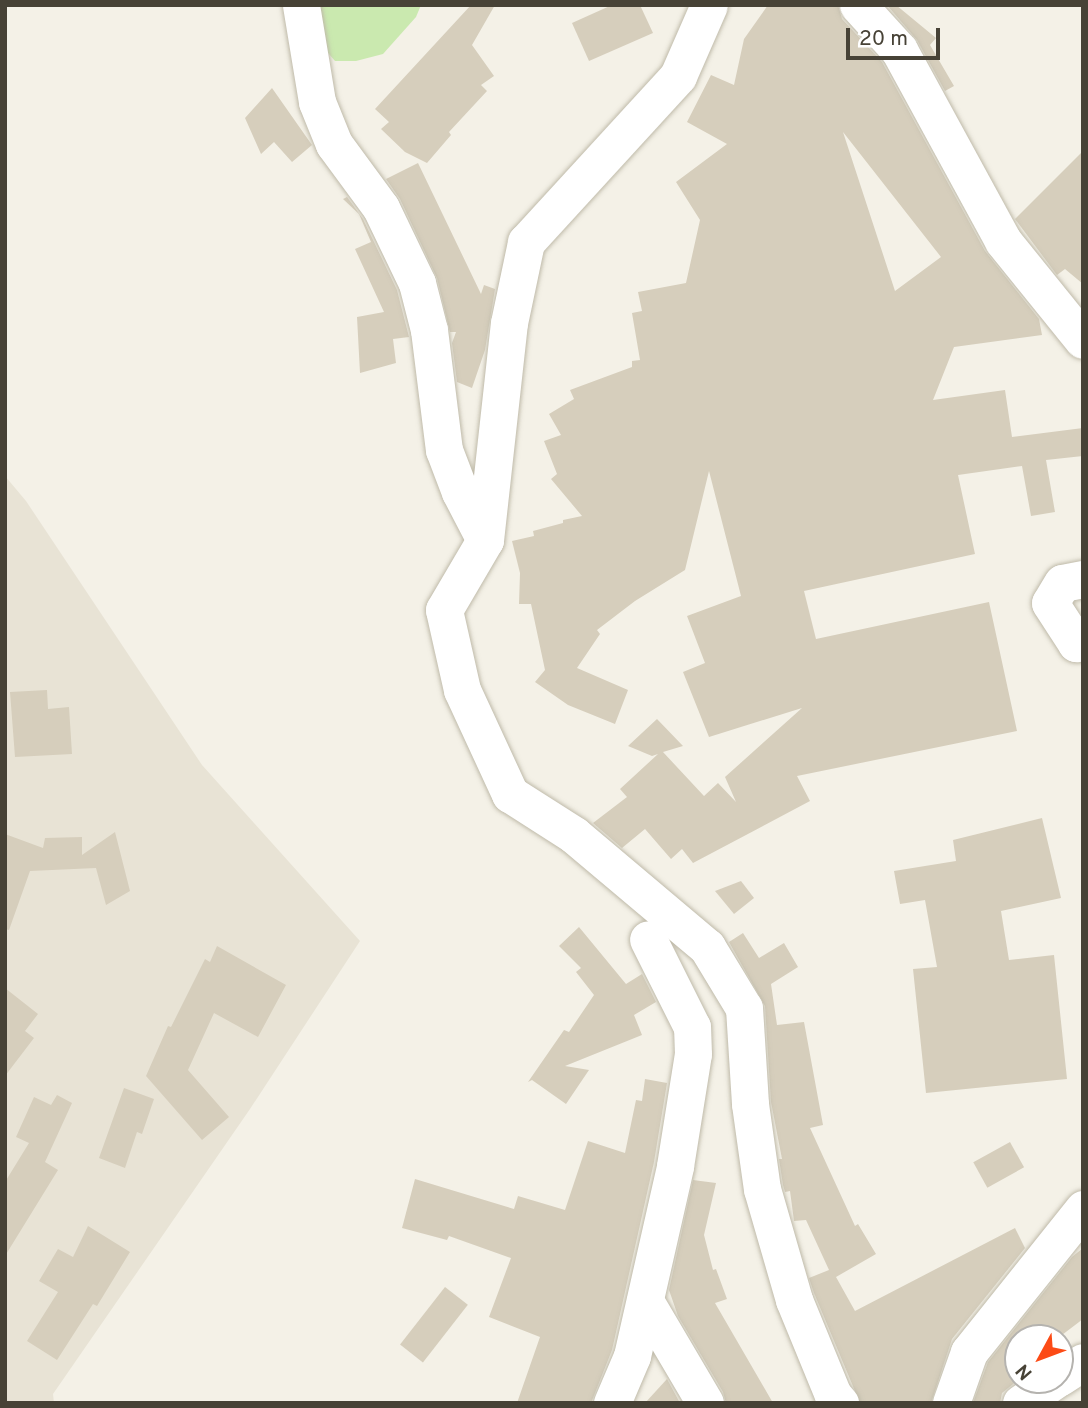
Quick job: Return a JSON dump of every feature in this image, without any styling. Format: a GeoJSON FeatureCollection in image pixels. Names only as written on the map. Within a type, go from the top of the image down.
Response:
{"type":"FeatureCollection","features":[{"type":"Feature","properties":{"kind":"street"},"geometry":{"type":"LineString","coordinates":[[301,5],[317,102],[330,134],[381,208],[417,284],[429,330],[444,450],[460,492],[485,540]]}},
{"type":"Feature","properties":{"kind":"street"},"geometry":{"type":"LineString","coordinates":[[709,5],[678,76],[526,242],[509,323],[485,540],[444,610],[462,690],[510,794],[574,835],[707,947],[744,1008],[750,1104],[762,1189],[794,1300],[833,1395],[840,1403]]}},
{"type":"Feature","properties":{"kind":"street"},"geometry":{"type":"LineString","coordinates":[[858,5],[899,50],[1003,241],[1083,340]]}},
{"type":"Feature","properties":{"kind":"street"},"geometry":{"type":"LineString","coordinates":[[1083,579],[1062,583],[1050,603],[1076,643],[1083,642]]}},
{"type":"Feature","properties":{"kind":"street"},"geometry":{"type":"LineString","coordinates":[[612,1403],[632,1356],[645,1301],[675,1166],[693,1054],[692,1027],[648,939]]}},
{"type":"Feature","properties":{"kind":"street"},"geometry":{"type":"LineString","coordinates":[[951,1403],[969,1352],[1083,1209]]}},
{"type":"Feature","properties":{"kind":"street"},"geometry":{"type":"LineString","coordinates":[[645,1301],[705,1403]]}},
{"type":"Feature","properties":{"kind":"shaded area"},"geometry":{"type":"Polygon","coordinates":[[[5,476],[26,501],[202,765],[360,941],[250,1109],[53,1394],[54,1403],[5,1403],[5,476]]]}},
{"type":"Feature","properties":{"kind":"green space"},"geometry":{"type":"Polygon","coordinates":[[[297,5],[421,5],[416,17],[383,54],[356,61],[335,61],[307,29],[297,5]]]}},
{"type":"Feature","properties":{"kind":"building"},"geometry":{"type":"Polygon","coordinates":[[[471,5],[495,5],[472,45],[494,76],[481,85],[487,91],[449,132],[451,135],[427,163],[405,152],[381,129],[389,122],[375,109],[471,5]]]}},
{"type":"Feature","properties":{"kind":"building"},"geometry":{"type":"Polygon","coordinates":[[[612,5],[640,5],[653,33],[589,61],[572,23],[612,5]]]}},
{"type":"Feature","properties":{"kind":"building"},"geometry":{"type":"Polygon","coordinates":[[[768,5],[838,5],[842,19],[882,62],[985,251],[1039,319],[1042,335],[954,347],[933,400],[1005,390],[1012,437],[1083,428],[1083,456],[1046,460],[1055,512],[1031,516],[1022,466],[958,475],[975,554],[804,591],[816,639],[989,602],[1017,731],[797,776],[810,801],[693,863],[682,849],[671,859],[645,829],[622,848],[593,823],[627,797],[620,789],[658,754],[652,756],[628,746],[657,719],[683,746],[663,752],[704,796],[718,783],[736,802],[725,777],[802,708],[709,737],[683,672],[705,663],[687,616],[741,596],[709,471],[685,570],[635,601],[597,630],[600,634],[577,668],[628,690],[615,724],[568,705],[535,682],[545,670],[531,604],[519,604],[520,573],[512,541],[534,536],[533,531],[582,516],[551,479],[557,474],[544,441],[561,435],[549,414],[574,399],[570,390],[632,367],[632,361],[640,360],[632,313],[642,311],[638,292],[686,283],[700,220],[676,182],[727,144],[687,122],[711,75],[734,85],[744,39],[768,5]],[[843,132],[895,291],[941,257],[843,132]]]}},
{"type":"Feature","properties":{"kind":"building"},"geometry":{"type":"Polygon","coordinates":[[[887,5],[896,5],[936,38],[930,45],[954,86],[945,91],[917,40],[887,5]]]}},
{"type":"Feature","properties":{"kind":"building"},"geometry":{"type":"Polygon","coordinates":[[[272,88],[312,145],[292,162],[274,142],[261,154],[245,118],[272,88]]]}},
{"type":"Feature","properties":{"kind":"building"},"geometry":{"type":"Polygon","coordinates":[[[1083,151],[1083,284],[1065,269],[1057,275],[1015,219],[1083,151]]]}},
{"type":"Feature","properties":{"kind":"building"},"geometry":{"type":"Polygon","coordinates":[[[418,163],[481,294],[484,285],[495,289],[485,350],[472,388],[457,382],[452,343],[456,332],[450,332],[437,278],[400,199],[386,179],[418,163]]]}},
{"type":"Feature","properties":{"kind":"building"},"geometry":{"type":"Polygon","coordinates":[[[347,197],[363,219],[397,290],[409,337],[393,339],[396,363],[360,373],[357,317],[384,312],[355,249],[371,242],[359,214],[343,199],[347,197]]]}},
{"type":"Feature","properties":{"kind":"building"},"geometry":{"type":"Polygon","coordinates":[[[47,690],[48,709],[69,707],[72,754],[15,757],[10,692],[47,690]]]}},
{"type":"Feature","properties":{"kind":"building"},"geometry":{"type":"Polygon","coordinates":[[[1042,818],[1061,898],[1001,911],[1009,960],[1054,955],[1067,1079],[926,1093],[913,969],[937,967],[925,900],[900,904],[894,871],[956,861],[953,840],[1042,818]]]}},
{"type":"Feature","properties":{"kind":"building"},"geometry":{"type":"Polygon","coordinates":[[[115,832],[130,891],[106,905],[96,868],[30,871],[9,930],[5,929],[5,834],[43,848],[45,838],[82,837],[82,855],[115,832]]]}},
{"type":"Feature","properties":{"kind":"building"},"geometry":{"type":"Polygon","coordinates":[[[741,881],[754,898],[734,914],[715,891],[741,881]]]}},
{"type":"Feature","properties":{"kind":"building"},"geometry":{"type":"Polygon","coordinates":[[[579,927],[626,984],[642,974],[656,1002],[634,1015],[642,1035],[565,1066],[589,1070],[566,1104],[532,1080],[528,1082],[564,1030],[569,1032],[594,995],[576,972],[581,968],[559,946],[579,927]]]}},
{"type":"Feature","properties":{"kind":"building"},"geometry":{"type":"Polygon","coordinates":[[[743,933],[759,958],[784,943],[798,967],[771,984],[777,1025],[804,1022],[823,1125],[810,1128],[855,1226],[858,1224],[876,1254],[836,1277],[855,1311],[1015,1228],[1025,1248],[952,1339],[931,1403],[860,1403],[814,1293],[809,1278],[829,1270],[806,1220],[794,1221],[790,1191],[785,1192],[783,1185],[779,1159],[782,1159],[771,1102],[765,1006],[729,942],[743,933]]]}},
{"type":"Feature","properties":{"kind":"building"},"geometry":{"type":"Polygon","coordinates":[[[217,946],[286,985],[258,1037],[214,1013],[188,1070],[229,1117],[202,1140],[146,1076],[168,1026],[171,1027],[205,959],[210,962],[217,946]]]}},
{"type":"Feature","properties":{"kind":"building"},"geometry":{"type":"Polygon","coordinates":[[[5,988],[38,1014],[25,1031],[34,1038],[5,1076],[5,988]]]}},
{"type":"Feature","properties":{"kind":"building"},"geometry":{"type":"Polygon","coordinates":[[[645,1079],[667,1083],[654,1162],[612,1350],[591,1403],[517,1403],[540,1337],[489,1317],[511,1258],[449,1236],[447,1240],[402,1228],[415,1179],[514,1209],[518,1196],[565,1210],[588,1141],[625,1153],[636,1100],[642,1101],[645,1079]]]}},
{"type":"Feature","properties":{"kind":"building"},"geometry":{"type":"Polygon","coordinates":[[[124,1088],[154,1099],[142,1134],[137,1132],[125,1168],[99,1158],[124,1088]]]}},
{"type":"Feature","properties":{"kind":"building"},"geometry":{"type":"Polygon","coordinates":[[[57,1095],[72,1103],[45,1162],[58,1170],[5,1256],[5,1182],[29,1143],[16,1137],[34,1097],[51,1105],[57,1095]]]}},
{"type":"Feature","properties":{"kind":"building"},"geometry":{"type":"Polygon","coordinates":[[[1010,1142],[1024,1167],[987,1188],[973,1162],[1010,1142]]]}},
{"type":"Feature","properties":{"kind":"building"},"geometry":{"type":"Polygon","coordinates":[[[693,1180],[716,1183],[704,1235],[713,1270],[716,1269],[727,1299],[715,1303],[773,1403],[726,1403],[723,1392],[678,1316],[669,1290],[693,1180]]]}},
{"type":"Feature","properties":{"kind":"building"},"geometry":{"type":"Polygon","coordinates":[[[88,1226],[130,1252],[97,1306],[93,1304],[57,1360],[27,1341],[58,1292],[39,1281],[58,1249],[73,1257],[88,1226]]]}},
{"type":"Feature","properties":{"kind":"building"},"geometry":{"type":"Polygon","coordinates":[[[1083,1248],[1083,1319],[1074,1326],[1018,1324],[1072,1257],[1083,1248]]]}},
{"type":"Feature","properties":{"kind":"building"},"geometry":{"type":"Polygon","coordinates":[[[445,1287],[468,1305],[423,1362],[400,1345],[445,1287]]]}},
{"type":"Feature","properties":{"kind":"building"},"geometry":{"type":"Polygon","coordinates":[[[1004,1342],[1004,1391],[1000,1403],[973,1403],[988,1362],[1004,1342]]]}},
{"type":"Feature","properties":{"kind":"building"},"geometry":{"type":"Polygon","coordinates":[[[667,1379],[680,1403],[645,1403],[667,1379]]]}}]}
